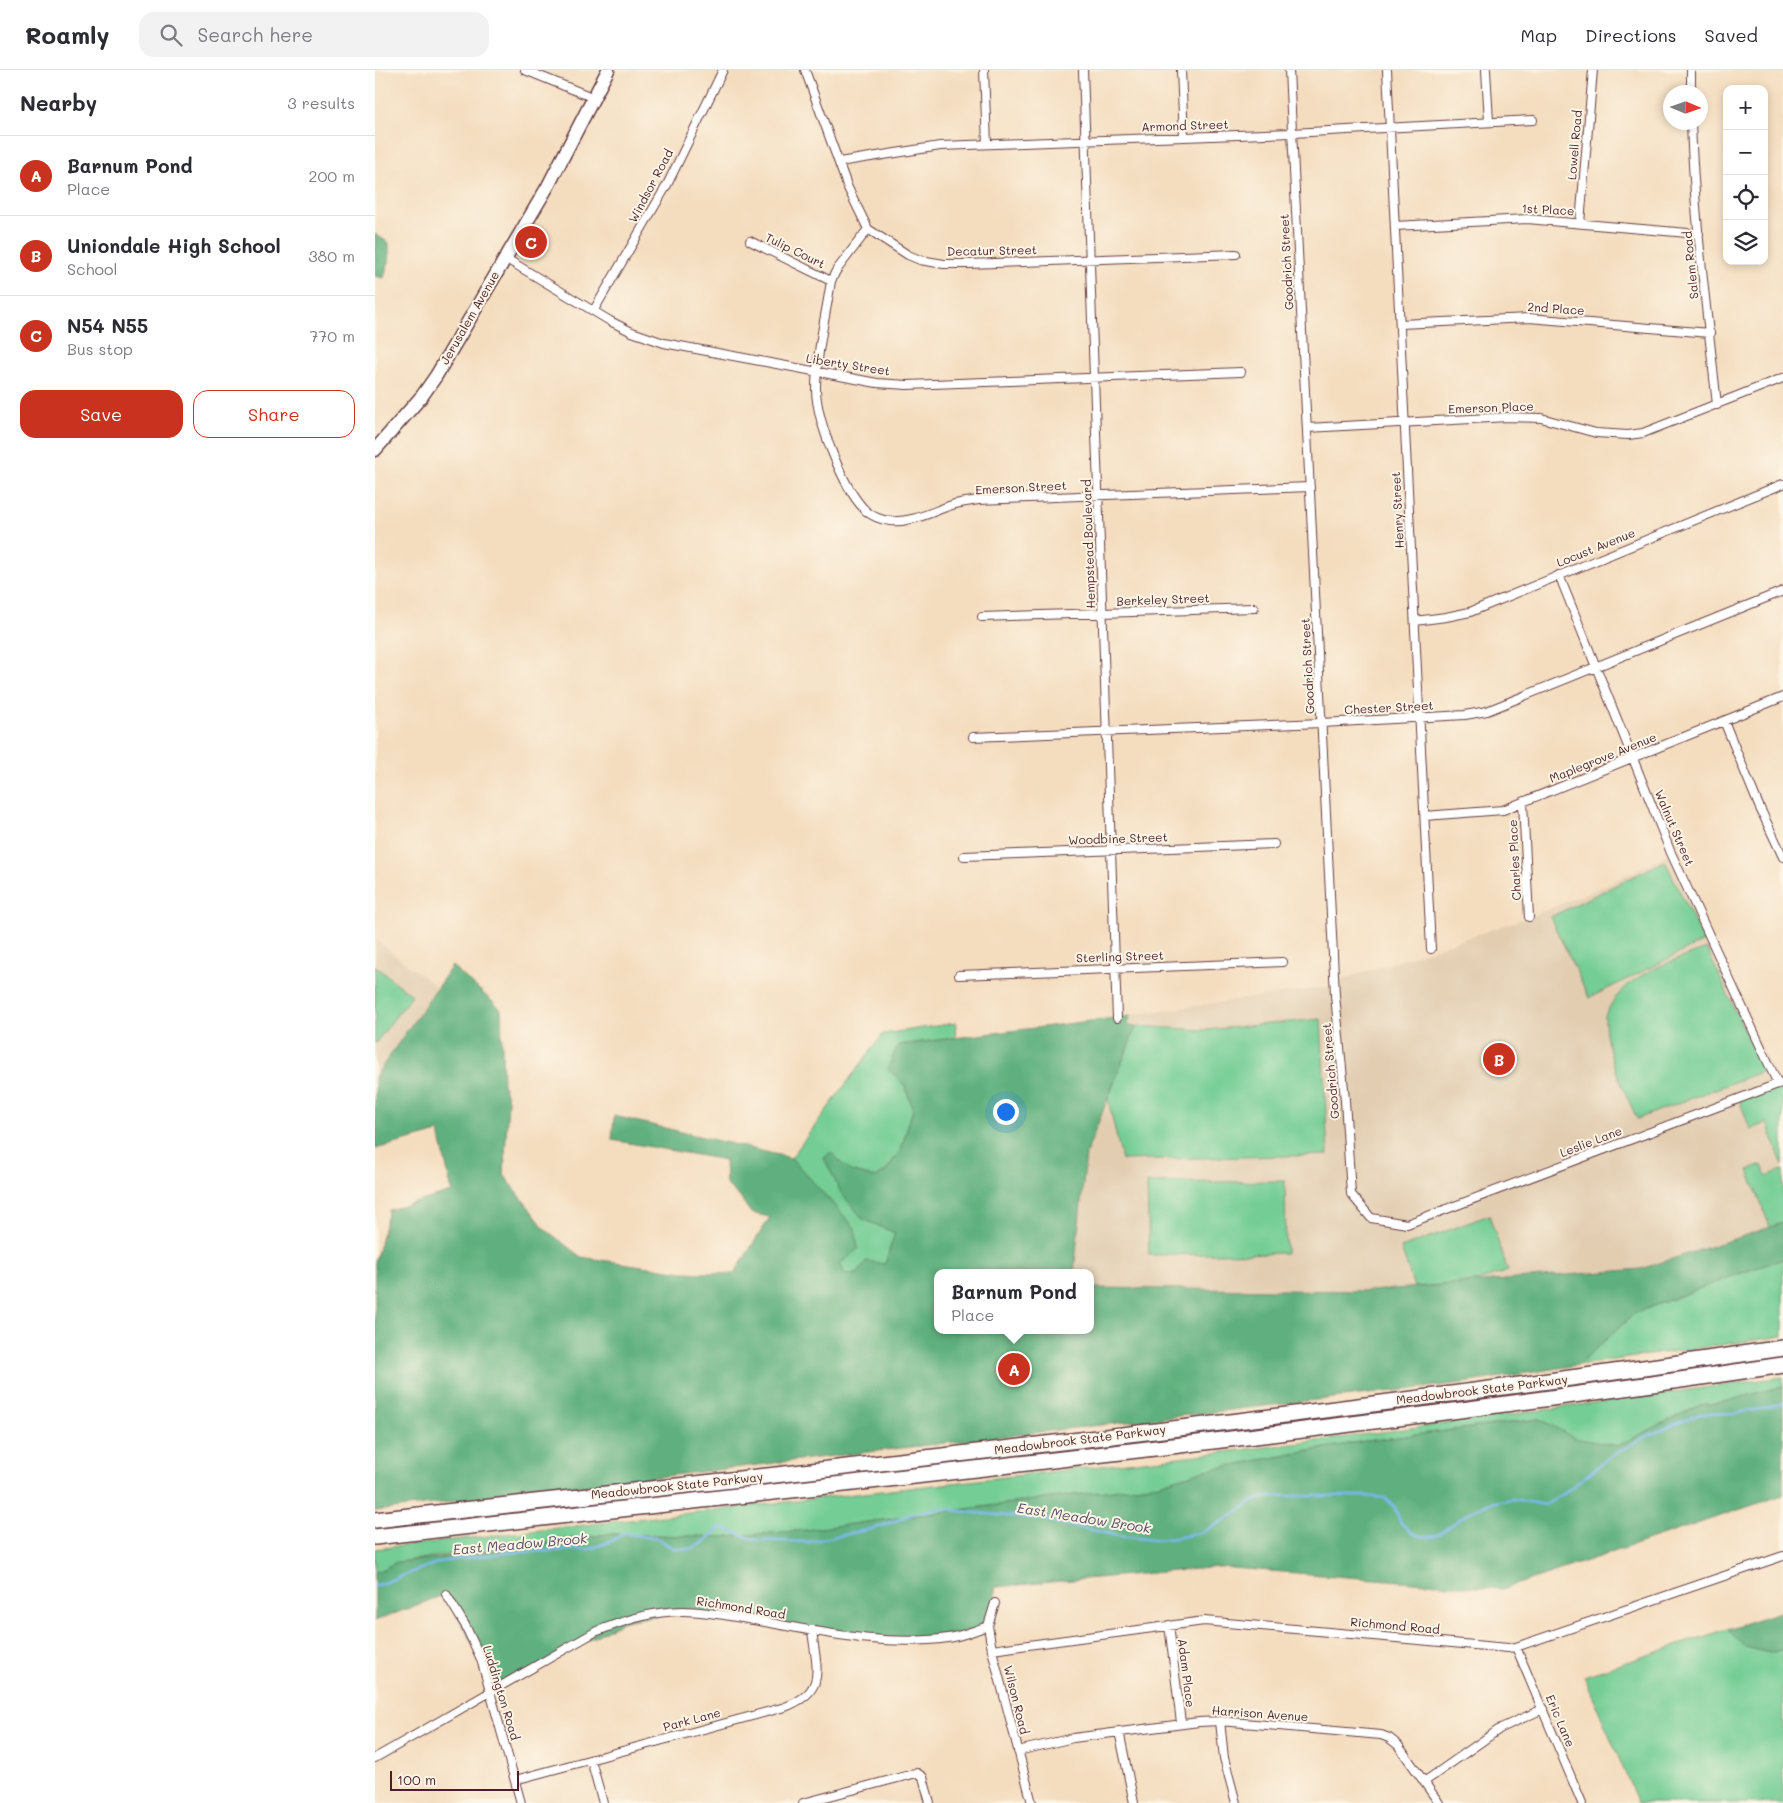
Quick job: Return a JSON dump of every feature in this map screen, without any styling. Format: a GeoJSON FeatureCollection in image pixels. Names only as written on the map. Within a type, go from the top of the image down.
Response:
{"type":"FeatureCollection","features":[{"type":"Feature","properties":{"kind":"highway","name":"Meadowbrook State Parkway"},"geometry":{"type":"LineString","coordinates":[[375,1520],[1296,1414],[1633,1371],[1783,1348]]}},
{"type":"Feature","properties":{"kind":"highway","name":"Meadowbrook State Parkway"},"geometry":{"type":"LineString","coordinates":[[375,1537],[1209,1442],[1547,1399],[1783,1365]]}},
{"type":"Feature","properties":{"kind":"main road","name":"Jerusalem Avenue"},"geometry":{"type":"LineString","coordinates":[[375,450],[430,386],[548,186],[608,70]]}},
{"type":"Feature","properties":{"kind":"street"},"geometry":{"type":"LineString","coordinates":[[525,70],[594,98]]}},
{"type":"Feature","properties":{"kind":"street","name":"Windsor Road"},"geometry":{"type":"LineString","coordinates":[[594,310],[667,185],[723,70]]}},
{"type":"Feature","properties":{"kind":"street"},"geometry":{"type":"LineString","coordinates":[[805,70],[848,188],[868,229]]}},
{"type":"Feature","properties":{"kind":"street"},"geometry":{"type":"LineString","coordinates":[[984,70],[987,144]]}},
{"type":"Feature","properties":{"kind":"street","name":"Hempstead Boulevard"},"geometry":{"type":"LineString","coordinates":[[1083,70],[1117,1018]]}},
{"type":"Feature","properties":{"kind":"street"},"geometry":{"type":"LineString","coordinates":[[1181,70],[1184,137]]}},
{"type":"Feature","properties":{"kind":"street","name":"Goodrich Street"},"geometry":{"type":"LineString","coordinates":[[1289,70],[1335,995],[1345,1100],[1351,1194],[1371,1218],[1407,1224]]}},
{"type":"Feature","properties":{"kind":"street","name":"Henry Street"},"geometry":{"type":"LineString","coordinates":[[1387,70],[1431,949]]}},
{"type":"Feature","properties":{"kind":"street"},"geometry":{"type":"LineString","coordinates":[[1486,70],[1489,122]]}},
{"type":"Feature","properties":{"kind":"street","name":"Lowell Road"},"geometry":{"type":"LineString","coordinates":[[1580,223],[1593,70]]}},
{"type":"Feature","properties":{"kind":"street"},"geometry":{"type":"LineString","coordinates":[[1691,70],[1691,85]]}},
{"type":"Feature","properties":{"kind":"street","name":"Armond Street"},"geometry":{"type":"LineString","coordinates":[[839,162],[940,146],[1292,133],[1533,120]]}},
{"type":"Feature","properties":{"kind":"street","name":"Salem Road"},"geometry":{"type":"LineString","coordinates":[[1691,130],[1693,172],[1717,404]]}},
{"type":"Feature","properties":{"kind":"street","name":"1st Place"},"geometry":{"type":"LineString","coordinates":[[1395,226],[1527,219],[1699,234]]}},
{"type":"Feature","properties":{"kind":"street","name":"Decatur Street"},"geometry":{"type":"LineString","coordinates":[[868,229],[908,255],[934,263],[967,264],[1236,254]]}},
{"type":"Feature","properties":{"kind":"street","name":"Emerson Street"},"geometry":{"type":"LineString","coordinates":[[868,229],[831,280],[817,372],[816,391],[820,418],[834,455],[854,498],[867,512],[877,518],[906,522],[954,504],[978,500],[1310,487]]}},
{"type":"Feature","properties":{"kind":"street","name":"Tulip Court"},"geometry":{"type":"LineString","coordinates":[[750,241],[831,280]]}},
{"type":"Feature","properties":{"kind":"street","name":"Liberty Street"},"geometry":{"type":"LineString","coordinates":[[505,258],[610,321],[633,332],[664,343],[877,384],[907,385],[1241,372]]}},
{"type":"Feature","properties":{"kind":"street","name":"2nd Place"},"geometry":{"type":"LineString","coordinates":[[1400,324],[1529,318],[1710,333]]}},
{"type":"Feature","properties":{"kind":"street","name":"Emerson Place"},"geometry":{"type":"LineString","coordinates":[[1307,428],[1508,417],[1541,418],[1596,433],[1643,433],[1783,378]]}},
{"type":"Feature","properties":{"kind":"street","name":"Locust Avenue"},"geometry":{"type":"LineString","coordinates":[[1415,621],[1446,618],[1470,612],[1783,484]]}},
{"type":"Feature","properties":{"kind":"street","name":"Walnut Street"},"geometry":{"type":"LineString","coordinates":[[1559,575],[1671,853],[1781,1083]]}},
{"type":"Feature","properties":{"kind":"street","name":"Chester Street"},"geometry":{"type":"LineString","coordinates":[[973,738],[1465,715],[1487,711],[1783,591]]}},
{"type":"Feature","properties":{"kind":"street","name":"Berkeley Street"},"geometry":{"type":"LineString","coordinates":[[982,617],[1254,608]]}},
{"type":"Feature","properties":{"kind":"street","name":"Maplegrove Avenue"},"geometry":{"type":"LineString","coordinates":[[1425,816],[1503,810],[1783,697]]}},
{"type":"Feature","properties":{"kind":"street"},"geometry":{"type":"LineString","coordinates":[[1725,721],[1759,806],[1783,857]]}},
{"type":"Feature","properties":{"kind":"street","name":"Charles Place"},"geometry":{"type":"LineString","coordinates":[[1523,803],[1529,917]]}},
{"type":"Feature","properties":{"kind":"street","name":"Woodbine Street"},"geometry":{"type":"LineString","coordinates":[[964,856],[1274,844]]}},
{"type":"Feature","properties":{"kind":"street","name":"Sterling Street"},"geometry":{"type":"LineString","coordinates":[[959,975],[1283,962]]}},
{"type":"Feature","properties":{"kind":"street","name":"Leslie Lane"},"geometry":{"type":"LineString","coordinates":[[1407,1224],[1781,1083]]}},
{"type":"Feature","properties":{"kind":"street","name":"Richmond Road"},"geometry":{"type":"LineString","coordinates":[[992,1650],[1204,1621],[1501,1648],[1516,1647],[1783,1556]]}},
{"type":"Feature","properties":{"kind":"street","name":"Luddington Road"},"geometry":{"type":"LineString","coordinates":[[446,1594],[465,1625],[481,1659],[521,1803]]}},
{"type":"Feature","properties":{"kind":"street","name":"Wilson Road"},"geometry":{"type":"LineString","coordinates":[[995,1603],[988,1626],[992,1650],[1032,1803]]}},
{"type":"Feature","properties":{"kind":"street","name":"Richmond Road"},"geometry":{"type":"LineString","coordinates":[[375,1758],[595,1632],[624,1621],[656,1613],[683,1611],[708,1613],[858,1638],[899,1640],[947,1638],[988,1626]]}},
{"type":"Feature","properties":{"kind":"street","name":"Adam Place"},"geometry":{"type":"LineString","coordinates":[[1169,1625],[1181,1723]]}},
{"type":"Feature","properties":{"kind":"street","name":"Park Lane"},"geometry":{"type":"LineString","coordinates":[[515,1780],[800,1701],[812,1691],[816,1678],[812,1630]]}},
{"type":"Feature","properties":{"kind":"street","name":"Eric Lane"},"geometry":{"type":"LineString","coordinates":[[1516,1647],[1582,1803]]}},
{"type":"Feature","properties":{"kind":"street"},"geometry":{"type":"LineString","coordinates":[[1424,1782],[1501,1728],[1543,1709]]}},
{"type":"Feature","properties":{"kind":"street"},"geometry":{"type":"LineString","coordinates":[[1220,1721],[1224,1758],[1236,1803]]}},
{"type":"Feature","properties":{"kind":"street","name":"Harrison Avenue"},"geometry":{"type":"LineString","coordinates":[[1018,1751],[1073,1738],[1119,1731],[1181,1723],[1220,1721],[1381,1735],[1398,1745],[1439,1803]]}},
{"type":"Feature","properties":{"kind":"street"},"geometry":{"type":"LineString","coordinates":[[1119,1731],[1134,1803]]}},
{"type":"Feature","properties":{"kind":"street"},"geometry":{"type":"LineString","coordinates":[[591,1760],[603,1803]]}},
{"type":"Feature","properties":{"kind":"street"},"geometry":{"type":"LineString","coordinates":[[803,1803],[917,1773],[923,1778],[930,1803]]}},
{"type":"Feature","properties":{"kind":"shaded area"},"geometry":{"type":"Polygon","coordinates":[[[1671,853],[1778,1084],[1783,1082],[1783,1223],[1641,1269],[1370,1291],[1094,1288],[1094,1269],[1074,1269],[1086,1154],[1136,1026],[1127,1026],[1130,1015],[1335,986],[1335,982],[1529,917],[1597,889],[1671,853]]]}},
{"type":"Feature","properties":{"kind":"shaded area"},"geometry":{"type":"Polygon","coordinates":[[[375,939],[437,988],[375,1077],[375,939]]]}},
{"type":"Feature","properties":{"kind":"green space"},"geometry":{"type":"Polygon","coordinates":[[[375,234],[389,243],[389,258],[384,278],[375,276],[375,234]]]}},
{"type":"Feature","properties":{"kind":"green space"},"geometry":{"type":"Polygon","coordinates":[[[1665,861],[1704,941],[1589,998],[1550,917],[1665,861]]]}},
{"type":"Feature","properties":{"kind":"green space"},"geometry":{"type":"Polygon","coordinates":[[[1707,949],[1763,1071],[1637,1119],[1620,1082],[1611,1056],[1605,1016],[1621,992],[1642,975],[1655,968],[1707,949]]]}},
{"type":"Feature","properties":{"kind":"green space"},"geometry":{"type":"Polygon","coordinates":[[[375,966],[412,995],[375,1044],[375,966]]]}},
{"type":"Feature","properties":{"kind":"green space"},"geometry":{"type":"Polygon","coordinates":[[[452,966],[501,1009],[503,1085],[508,1100],[504,1175],[545,1229],[581,1257],[683,1272],[734,1274],[770,1217],[751,1213],[739,1196],[726,1184],[725,1160],[612,1140],[614,1116],[791,1158],[855,1228],[858,1249],[840,1264],[845,1274],[858,1274],[866,1261],[885,1264],[895,1233],[863,1219],[841,1193],[824,1158],[831,1152],[850,1171],[876,1178],[886,1171],[901,1149],[913,1109],[905,1086],[888,1069],[898,1045],[1130,1016],[1128,1026],[1136,1026],[1086,1154],[1074,1269],[934,1269],[934,1334],[1094,1334],[1094,1288],[1370,1291],[1641,1269],[1783,1223],[1783,1259],[1635,1313],[1578,1365],[1463,1383],[375,1511],[375,1262],[389,1210],[452,1192],[439,1132],[375,1149],[375,1077],[452,966]]]}},
{"type":"Feature","properties":{"kind":"green space"},"geometry":{"type":"Polygon","coordinates":[[[1321,1019],[1328,1155],[1122,1160],[1108,1099],[1136,1026],[1205,1030],[1321,1019]]]}},
{"type":"Feature","properties":{"kind":"green space"},"geometry":{"type":"Polygon","coordinates":[[[956,1023],[955,1038],[898,1045],[888,1068],[905,1086],[913,1109],[901,1149],[886,1171],[876,1178],[850,1171],[831,1152],[863,1219],[895,1233],[885,1264],[858,1274],[845,1274],[839,1264],[855,1228],[791,1158],[883,1034],[956,1023]]]}},
{"type":"Feature","properties":{"kind":"green space"},"geometry":{"type":"Polygon","coordinates":[[[1783,1082],[1783,1166],[1767,1123],[1750,1129],[1739,1099],[1783,1082]]]}},
{"type":"Feature","properties":{"kind":"green space"},"geometry":{"type":"Polygon","coordinates":[[[1762,1165],[1766,1176],[1783,1170],[1783,1223],[1770,1227],[1748,1170],[1762,1165]]]}},
{"type":"Feature","properties":{"kind":"green space"},"geometry":{"type":"Polygon","coordinates":[[[1285,1181],[1286,1253],[1149,1255],[1147,1183],[1285,1181]]]}},
{"type":"Feature","properties":{"kind":"green space"},"geometry":{"type":"Polygon","coordinates":[[[1489,1215],[1508,1271],[1475,1282],[1414,1287],[1401,1248],[1489,1215]]]}},
{"type":"Feature","properties":{"kind":"green space"},"geometry":{"type":"Polygon","coordinates":[[[1783,1259],[1783,1336],[1578,1365],[1635,1313],[1783,1259]]]}},
{"type":"Feature","properties":{"kind":"green space"},"geometry":{"type":"Polygon","coordinates":[[[1783,1377],[1783,1386],[1724,1402],[1700,1405],[1617,1446],[1574,1438],[1540,1419],[1359,1442],[1206,1470],[1159,1484],[806,1530],[727,1537],[609,1534],[397,1562],[375,1573],[375,1549],[1302,1443],[1783,1377]]]}},
{"type":"Feature","properties":{"kind":"green space"},"geometry":{"type":"Polygon","coordinates":[[[1783,1386],[1783,1495],[1503,1589],[1219,1567],[995,1587],[995,1603],[988,1626],[959,1635],[899,1640],[683,1611],[624,1621],[490,1692],[481,1659],[446,1594],[375,1621],[375,1573],[397,1562],[440,1558],[609,1534],[727,1537],[806,1530],[1159,1484],[1206,1470],[1359,1442],[1540,1419],[1574,1438],[1617,1446],[1700,1405],[1724,1402],[1783,1386]]]}},
{"type":"Feature","properties":{"kind":"green space"},"geometry":{"type":"Polygon","coordinates":[[[1783,1611],[1783,1649],[1770,1653],[1745,1647],[1727,1629],[1783,1611]]]}},
{"type":"Feature","properties":{"kind":"green space"},"geometry":{"type":"Polygon","coordinates":[[[1727,1629],[1745,1647],[1770,1653],[1783,1649],[1783,1803],[1638,1803],[1584,1676],[1727,1629]]]}},
{"type":"Feature","properties":{"kind":"waterway","name":"East Meadow Brook"},"geometry":{"type":"LineString","coordinates":[[375,1586],[439,1562],[503,1553],[589,1549],[612,1541],[624,1533],[659,1539],[672,1548],[689,1549],[702,1544],[720,1527],[756,1540],[809,1542],[876,1528],[915,1513],[938,1508],[1041,1519],[1119,1536],[1154,1540],[1176,1538],[1203,1532],[1251,1502],[1262,1498],[1283,1496],[1367,1496],[1385,1498],[1394,1506],[1401,1523],[1412,1533],[1431,1537],[1439,1534],[1468,1513],[1490,1503],[1512,1499],[1545,1505],[1562,1495],[1611,1456],[1645,1437],[1700,1414],[1735,1413],[1767,1408],[1783,1403]]}},
{"type":"Feature","properties":{"kind":"place","name":"N54 N55"},"geometry":{"type":"Point","coordinates":[531,242]}},
{"type":"Feature","properties":{"kind":"place","name":"Uniondale High School"},"geometry":{"type":"Point","coordinates":[1499,1059]}},
{"type":"Feature","properties":{"kind":"place","name":"Barnum Pond"},"geometry":{"type":"Point","coordinates":[1014,1369]}}]}
